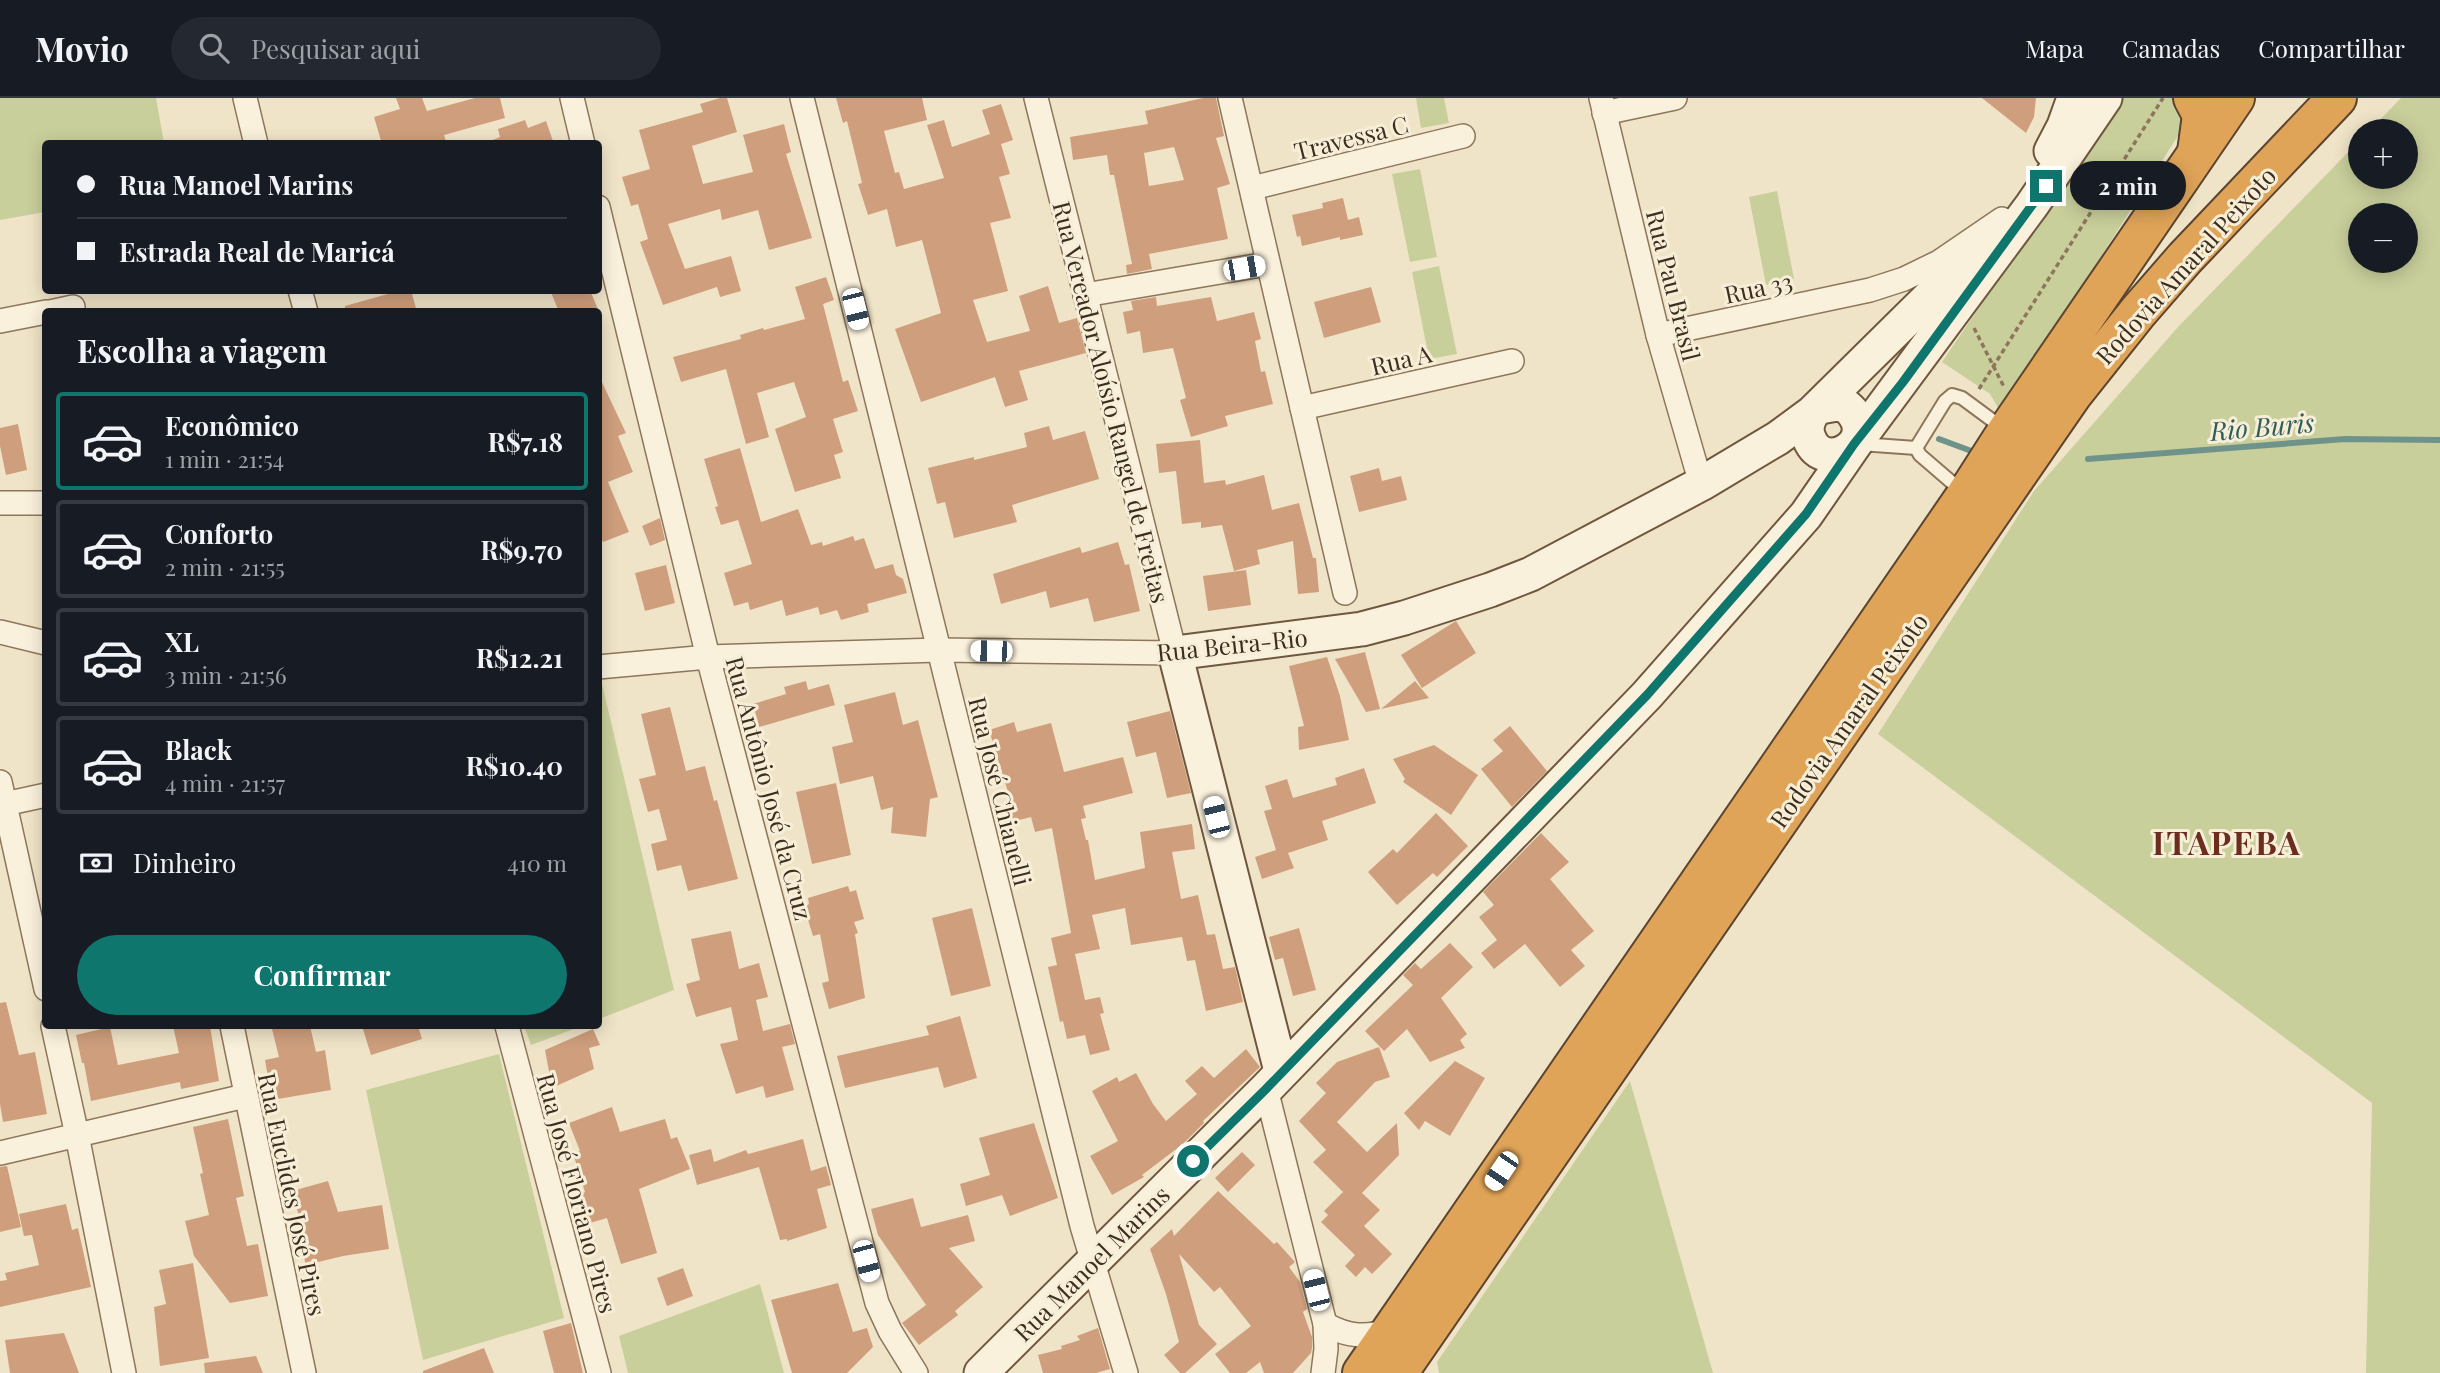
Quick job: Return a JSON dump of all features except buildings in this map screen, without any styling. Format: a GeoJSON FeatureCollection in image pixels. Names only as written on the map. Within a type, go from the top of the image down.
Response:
{"type":"FeatureCollection","features":[{"type":"Feature","properties":{"kind":"highway"},"geometry":{"type":"LineString","coordinates":[[2193,98],[2202,115],[2197,152]]}},
{"type":"Feature","properties":{"kind":"highway","name":"Rodovia Amaral Peixoto"},"geometry":{"type":"LineString","coordinates":[[1362,1373],[1966,495],[2012,423],[2235,98]]}},
{"type":"Feature","properties":{"kind":"highway","name":"Rodovia Amaral Peixoto"},"geometry":{"type":"LineString","coordinates":[[1398,1373],[2072,394],[2185,258],[2337,98]]}},
{"type":"Feature","properties":{"kind":"main road","name":"Rua Beira-Rio"},"geometry":{"type":"LineString","coordinates":[[1175,653],[1362,629],[1431,610],[1531,574],[1701,484],[1778,438],[1813,412],[1968,261],[2002,219],[2059,137],[2074,98]]}},
{"type":"Feature","properties":{"kind":"main road","name":"Rua Manoel Marins"},"geometry":{"type":"LineString","coordinates":[[981,1373],[1273,1080],[1647,695],[1806,514],[1854,444],[1903,382],[2032,205],[2105,98]]}},
{"type":"Feature","properties":{"kind":"main road"},"geometry":{"type":"LineString","coordinates":[[1813,412],[1809,419],[1808,434],[1810,441],[1820,452],[1835,455],[1849,450],[1854,444]]}},
{"type":"Feature","properties":{"kind":"main road","name":"Rua Vereador Aloísio Rangel de Freitas"},"geometry":{"type":"LineString","coordinates":[[1175,653],[1273,1080]]}},
{"type":"Feature","properties":{"kind":"street"},"geometry":{"type":"LineString","coordinates":[[245,98],[255,140]]}},
{"type":"Feature","properties":{"kind":"street"},"geometry":{"type":"LineString","coordinates":[[572,98],[582,140]]}},
{"type":"Feature","properties":{"kind":"street","name":"Rua José Chianelli"},"geometry":{"type":"LineString","coordinates":[[802,98],[1091,1262],[1126,1373]]}},
{"type":"Feature","properties":{"kind":"street","name":"Rua Vereador Aloísio Rangel de Freitas"},"geometry":{"type":"LineString","coordinates":[[1036,98],[1175,653]]}},
{"type":"Feature","properties":{"kind":"street"},"geometry":{"type":"LineString","coordinates":[[1230,98],[1345,593]]}},
{"type":"Feature","properties":{"kind":"street"},"geometry":{"type":"LineString","coordinates":[[1603,106],[1675,98]]}},
{"type":"Feature","properties":{"kind":"street","name":"Rua Pau Brasil"},"geometry":{"type":"LineString","coordinates":[[1603,106],[1658,335],[1701,484]]}},
{"type":"Feature","properties":{"kind":"street","name":"Travessa C"},"geometry":{"type":"LineString","coordinates":[[1252,188],[1464,136]]}},
{"type":"Feature","properties":{"kind":"street","name":"Rua 33"},"geometry":{"type":"LineString","coordinates":[[1658,335],[1870,290],[1903,279],[1939,262],[2002,219]]}},
{"type":"Feature","properties":{"kind":"street","name":"Rua Antônio José da Cruz"},"geometry":{"type":"LineString","coordinates":[[602,223],[708,657],[877,1303],[890,1331],[916,1373]]}},
{"type":"Feature","properties":{"kind":"street"},"geometry":{"type":"LineString","coordinates":[[1085,295],[1267,264]]}},
{"type":"Feature","properties":{"kind":"street"},"geometry":{"type":"LineString","coordinates":[[1870,290],[1885,294],[1894,301],[1903,322]]}},
{"type":"Feature","properties":{"kind":"street"},"geometry":{"type":"LineString","coordinates":[[68,308],[73,307]]}},
{"type":"Feature","properties":{"kind":"street"},"geometry":{"type":"LineString","coordinates":[[0,321],[42,313]]}},
{"type":"Feature","properties":{"kind":"street","name":"Rua A"},"geometry":{"type":"LineString","coordinates":[[1302,408],[1512,361]]}},
{"type":"Feature","properties":{"kind":"street"},"geometry":{"type":"LineString","coordinates":[[0,503],[42,503]]}},
{"type":"Feature","properties":{"kind":"street"},"geometry":{"type":"LineString","coordinates":[[0,632],[42,642]]}},
{"type":"Feature","properties":{"kind":"street","name":"Rua Beira-Rio"},"geometry":{"type":"LineString","coordinates":[[602,667],[708,657],[939,650],[1175,653]]}},
{"type":"Feature","properties":{"kind":"street"},"geometry":{"type":"LineString","coordinates":[[42,795],[2,797],[42,972]]}},
{"type":"Feature","properties":{"kind":"street"},"geometry":{"type":"LineString","coordinates":[[54,1029],[78,1135],[124,1373]]}},
{"type":"Feature","properties":{"kind":"street","name":"Rua Euclides José Pires"},"geometry":{"type":"LineString","coordinates":[[233,1029],[304,1373]]}},
{"type":"Feature","properties":{"kind":"street","name":"Rua José Floriano Pires"},"geometry":{"type":"LineString","coordinates":[[508,1029],[599,1373]]}},
{"type":"Feature","properties":{"kind":"street"},"geometry":{"type":"LineString","coordinates":[[1273,1080],[1325,1324],[1323,1373]]}},
{"type":"Feature","properties":{"kind":"street"},"geometry":{"type":"LineString","coordinates":[[0,1153],[246,1096]]}},
{"type":"Feature","properties":{"kind":"street"},"geometry":{"type":"LineString","coordinates":[[1325,1324],[1349,1335],[1376,1335],[1391,1331]]}},
{"type":"Feature","properties":{"kind":"lane"},"geometry":{"type":"LineString","coordinates":[[1916,448],[1945,401],[1952,395],[2012,423]]}},
{"type":"Feature","properties":{"kind":"lane"},"geometry":{"type":"LineString","coordinates":[[1854,444],[1916,448]]}},
{"type":"Feature","properties":{"kind":"lane"},"geometry":{"type":"LineString","coordinates":[[1916,448],[1920,455],[1966,495]]}},
{"type":"Feature","properties":{"kind":"path"},"geometry":{"type":"LineString","coordinates":[[1969,403],[2163,98]]}},
{"type":"Feature","properties":{"kind":"path"},"geometry":{"type":"LineString","coordinates":[[1961,301],[1994,367],[2012,423]]}},
{"type":"Feature","properties":{"kind":"green space"},"geometry":{"type":"Polygon","coordinates":[[[0,98],[156,98],[163,140],[42,140],[42,213],[0,220],[0,98]]]}},
{"type":"Feature","properties":{"kind":"green space"},"geometry":{"type":"Polygon","coordinates":[[[1416,98],[1444,98],[1449,123],[1421,128],[1416,98]]]}},
{"type":"Feature","properties":{"kind":"green space"},"geometry":{"type":"Polygon","coordinates":[[[2121,98],[2179,98],[2190,117],[2001,413],[1990,394],[1942,362],[2121,98]]]}},
{"type":"Feature","properties":{"kind":"green space"},"geometry":{"type":"Polygon","coordinates":[[[2401,98],[2440,98],[2440,1373],[2366,1373],[2372,1103],[1878,734],[2034,491],[2178,327],[2348,152],[2348,189],[2418,189],[2418,119],[2381,119],[2401,98]]]}},
{"type":"Feature","properties":{"kind":"green space"},"geometry":{"type":"Polygon","coordinates":[[[1420,169],[1437,257],[1410,262],[1392,174],[1420,169]]]}},
{"type":"Feature","properties":{"kind":"green space"},"geometry":{"type":"Polygon","coordinates":[[[1777,191],[1794,279],[1766,285],[1749,197],[1777,191]]]}},
{"type":"Feature","properties":{"kind":"green space"},"geometry":{"type":"Polygon","coordinates":[[[1439,266],[1457,354],[1429,359],[1412,272],[1439,266]]]}},
{"type":"Feature","properties":{"kind":"green space"},"geometry":{"type":"Polygon","coordinates":[[[602,684],[674,990],[602,1018],[602,684]]]}},
{"type":"Feature","properties":{"kind":"green space"},"geometry":{"type":"Polygon","coordinates":[[[525,1029],[574,1029],[531,1045],[525,1029]]]}},
{"type":"Feature","properties":{"kind":"green space"},"geometry":{"type":"Polygon","coordinates":[[[499,1054],[564,1318],[423,1360],[366,1090],[499,1054]]]}},
{"type":"Feature","properties":{"kind":"green space"},"geometry":{"type":"Polygon","coordinates":[[[1630,1081],[1713,1373],[1439,1373],[1437,1362],[1630,1081]]]}},
{"type":"Feature","properties":{"kind":"green space"},"geometry":{"type":"Polygon","coordinates":[[[760,1284],[784,1373],[628,1373],[619,1336],[760,1284]]]}},
{"type":"Feature","properties":{"kind":"waterway","name":"Rio Buris"},"geometry":{"type":"LineString","coordinates":[[1939,439],[1974,452]]}},
{"type":"Feature","properties":{"kind":"waterway","name":"Rio Buris"},"geometry":{"type":"LineString","coordinates":[[2088,459],[2345,439],[2440,440]]}},
{"type":"Feature","properties":{"kind":"district","name":"ITAPEBA"},"geometry":{"type":"Point","coordinates":[2227,841]}},
{"type":"Feature","properties":{"kind":"route"},"geometry":{"type":"LineString","coordinates":[[1193,1161],[1647,695],[1806,514],[1854,444],[1903,382],[2046,186]]}}]}
